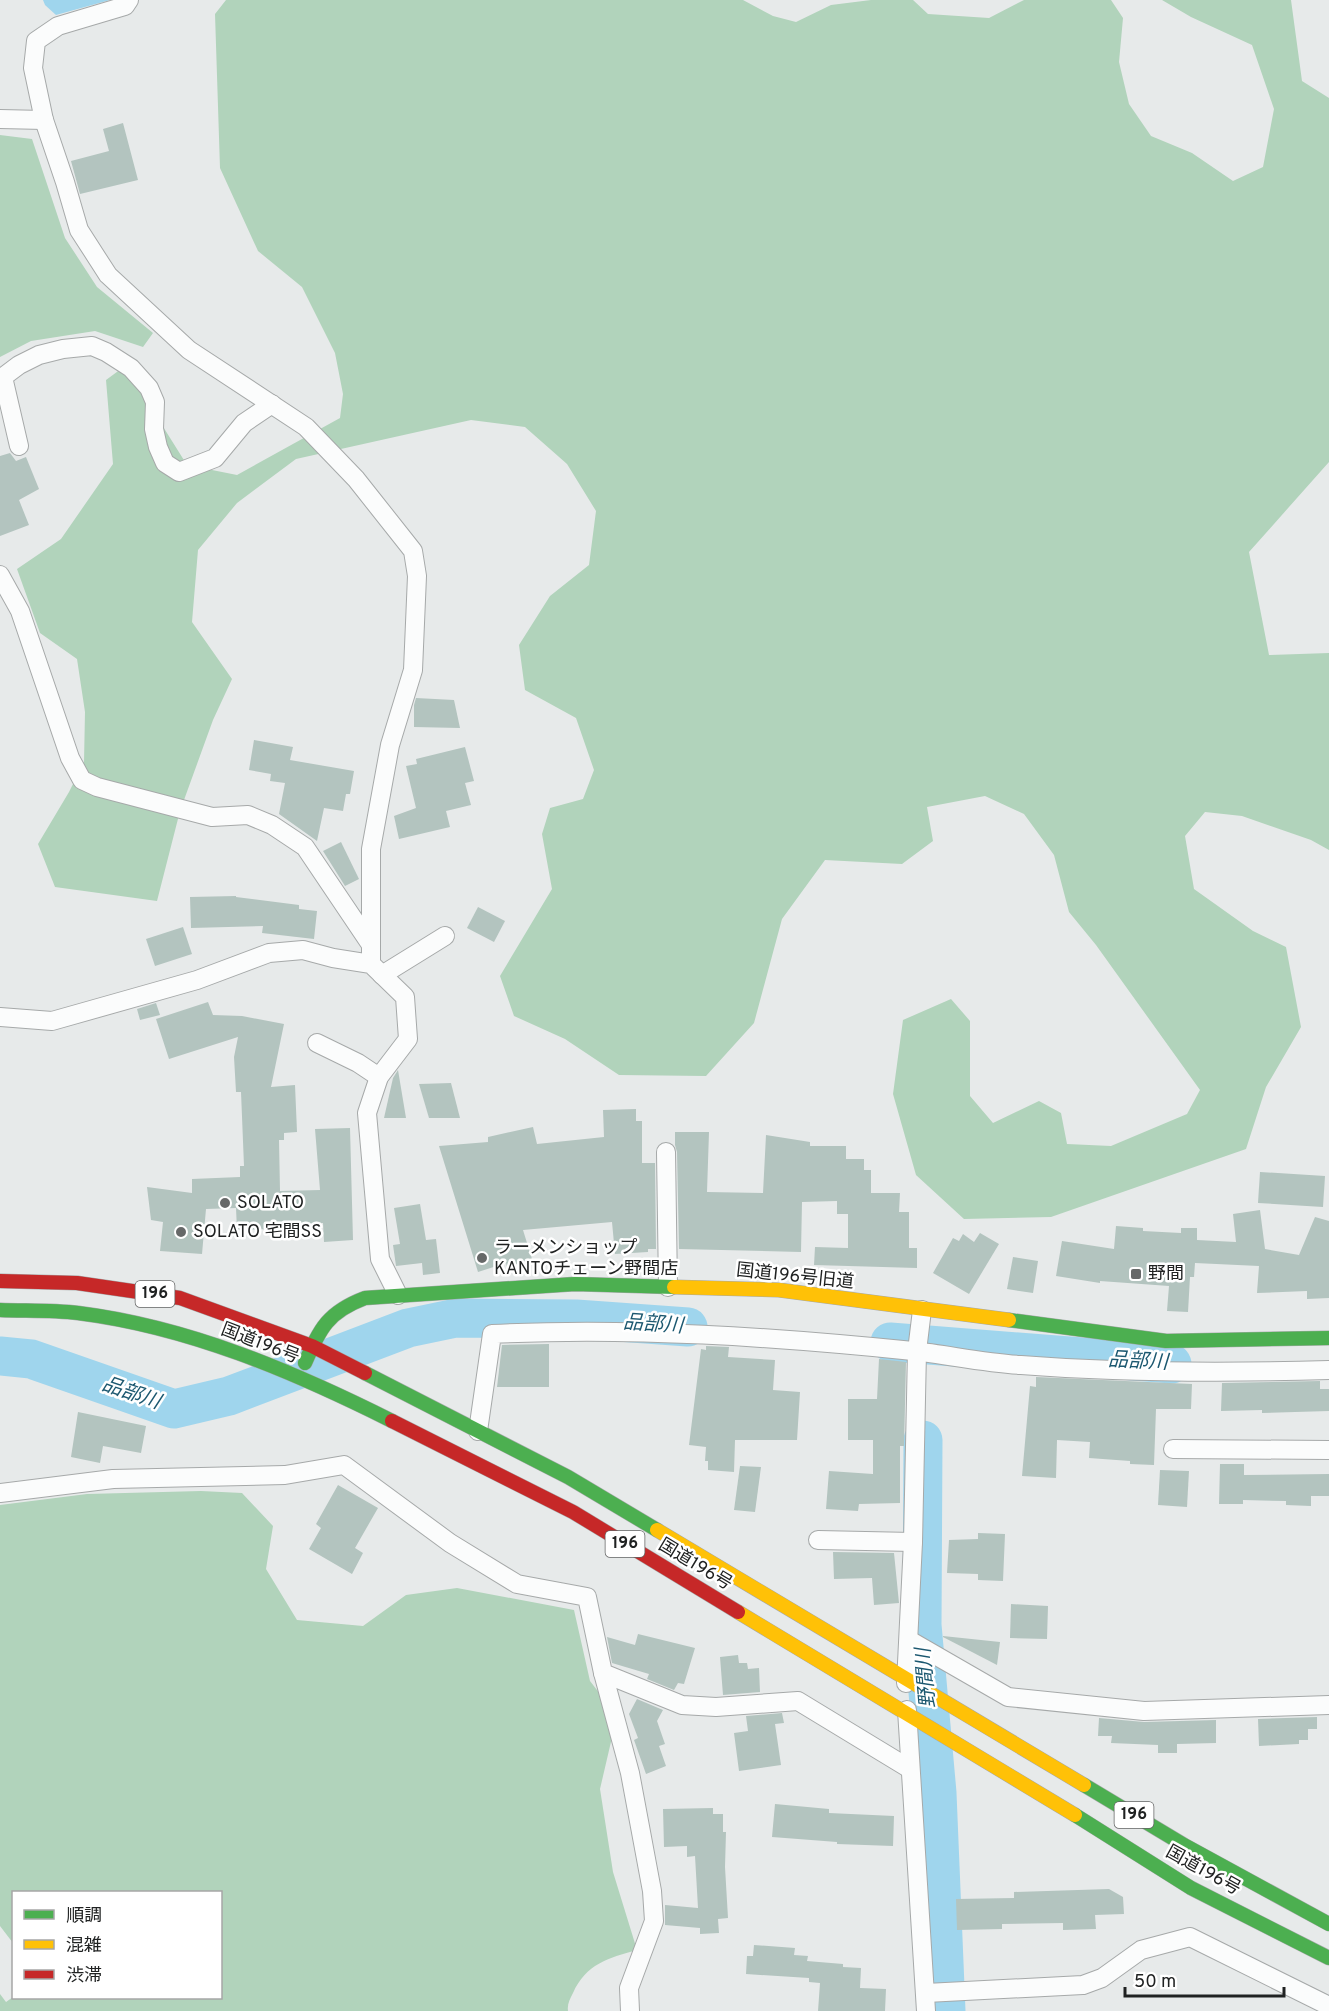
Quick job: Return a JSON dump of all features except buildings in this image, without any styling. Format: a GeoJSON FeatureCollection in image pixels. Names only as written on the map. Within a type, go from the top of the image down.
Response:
{"type":"FeatureCollection","features":[{"type":"Feature","properties":{"kind":"main road","name":"国道196号"},"geometry":{"type":"LineString","coordinates":[[0,1281],[77,1283],[180,1298],[310,1342],[361,1372],[568,1477],[1184,1845],[1329,1924]]}},
{"type":"Feature","properties":{"kind":"main road","name":"国道196号旧道"},"geometry":{"type":"LineString","coordinates":[[299,1378],[310,1342],[333,1312],[347,1304],[365,1298],[399,1295],[575,1284],[778,1290],[1166,1341],[1329,1338]]}},
{"type":"Feature","properties":{"kind":"main road","name":"国道196号"},"geometry":{"type":"LineString","coordinates":[[0,1310],[77,1313],[166,1330],[260,1360],[326,1389],[573,1512],[1191,1888],[1329,1958]]}},
{"type":"Feature","properties":{"kind":"street"},"geometry":{"type":"LineString","coordinates":[[129,0],[125,6],[58,26],[36,40],[33,68],[44,120],[79,231],[108,275],[189,350],[306,427],[356,479],[413,551],[417,576],[413,670],[390,745],[371,849],[371,945],[376,969]]}},
{"type":"Feature","properties":{"kind":"street"},"geometry":{"type":"LineString","coordinates":[[0,119],[44,120]]}},
{"type":"Feature","properties":{"kind":"street"},"geometry":{"type":"LineString","coordinates":[[20,446],[3,377],[19,365],[39,355],[63,349],[92,346],[131,368],[149,388],[155,402],[154,429],[165,463],[180,472],[216,458],[244,423],[272,404]]}},
{"type":"Feature","properties":{"kind":"street"},"geometry":{"type":"LineString","coordinates":[[0,575],[20,611],[70,758],[82,780],[97,787],[212,817],[248,815],[272,825],[305,846],[371,945]]}},
{"type":"Feature","properties":{"kind":"street"},"geometry":{"type":"LineString","coordinates":[[376,969],[445,936]]}},
{"type":"Feature","properties":{"kind":"street"},"geometry":{"type":"LineString","coordinates":[[0,1017],[52,1021],[197,980],[269,953],[303,950],[376,969],[405,997],[408,1039],[379,1077],[367,1113],[380,1259],[399,1295]]}},
{"type":"Feature","properties":{"kind":"street"},"geometry":{"type":"LineString","coordinates":[[317,1043],[358,1063],[379,1077]]}},
{"type":"Feature","properties":{"kind":"street"},"geometry":{"type":"LineString","coordinates":[[666,1152],[668,1287]]}},
{"type":"Feature","properties":{"kind":"street"},"geometry":{"type":"LineString","coordinates":[[922,1310],[918,1351],[909,1679],[910,1769],[926,2002],[1083,1985],[1102,1978],[1141,1950],[1190,1937],[1329,2006]]}},
{"type":"Feature","properties":{"kind":"street"},"geometry":{"type":"LineString","coordinates":[[478,1431],[492,1334],[556,1331],[647,1332],[812,1342],[918,1351],[1005,1363],[1116,1370],[1229,1373],[1329,1370]]}},
{"type":"Feature","properties":{"kind":"street"},"geometry":{"type":"LineString","coordinates":[[1173,1449],[1329,1450]]}},
{"type":"Feature","properties":{"kind":"street"},"geometry":{"type":"LineString","coordinates":[[0,1493],[113,1479],[285,1475],[344,1465],[450,1543],[517,1584],[587,1597],[603,1673],[630,1773],[652,1891],[654,1921],[629,1988],[630,2011]]}},
{"type":"Feature","properties":{"kind":"street"},"geometry":{"type":"LineString","coordinates":[[818,1540],[913,1542]]}},
{"type":"Feature","properties":{"kind":"street"},"geometry":{"type":"LineString","coordinates":[[909,1640],[1008,1697],[1144,1710],[1329,1705]]}},
{"type":"Feature","properties":{"kind":"street"},"geometry":{"type":"LineString","coordinates":[[603,1673],[682,1705],[716,1707],[798,1701],[910,1769]]}},
{"type":"Feature","properties":{"kind":"green space"},"geometry":{"type":"Polygon","coordinates":[[[226,0],[743,0],[773,16],[796,22],[831,5],[871,0],[913,0],[928,14],[989,18],[1024,0],[1111,0],[1123,18],[1119,62],[1129,104],[1151,136],[1192,153],[1233,181],[1263,167],[1274,109],[1252,45],[1191,17],[1162,0],[1291,0],[1302,81],[1329,98],[1329,462],[1249,552],[1269,655],[1329,653],[1329,850],[1311,840],[1242,816],[1205,812],[1185,836],[1194,889],[1253,931],[1286,947],[1301,1027],[1266,1087],[1246,1149],[1051,1217],[964,1219],[916,1175],[893,1094],[903,1020],[951,999],[970,1021],[970,1096],[993,1123],[1039,1101],[1061,1113],[1067,1144],[1111,1146],[1187,1114],[1200,1090],[1096,945],[1069,912],[1054,855],[1024,814],[985,796],[927,807],[933,841],[902,864],[825,860],[782,919],[754,1023],[706,1076],[619,1075],[565,1039],[514,1016],[500,976],[552,889],[542,834],[550,808],[583,799],[594,770],[576,718],[525,690],[519,645],[550,596],[589,565],[596,511],[567,464],[525,427],[471,420],[296,459],[237,503],[198,550],[192,622],[232,679],[213,720],[180,811],[157,901],[55,887],[38,844],[84,762],[85,712],[77,659],[40,633],[17,569],[61,539],[113,464],[106,380],[125,366],[187,465],[237,475],[340,418],[343,394],[335,353],[302,287],[258,251],[220,168],[215,14],[226,0]]]}},
{"type":"Feature","properties":{"kind":"green space"},"geometry":{"type":"Polygon","coordinates":[[[0,135],[32,139],[65,238],[97,287],[153,333],[143,347],[95,331],[31,341],[0,357],[0,135]]]}},
{"type":"Feature","properties":{"kind":"green space"},"geometry":{"type":"Polygon","coordinates":[[[201,1491],[242,1493],[273,1526],[266,1569],[297,1620],[363,1626],[406,1595],[457,1588],[574,1610],[590,1681],[617,1716],[600,1789],[613,1872],[637,1950],[607,1959],[584,1975],[569,2002],[568,2011],[0,2011],[0,1994],[6,2002],[12,1998],[222,1999],[222,1891],[12,1891],[12,1942],[0,1926],[0,1505],[87,1494],[201,1491]]]}},
{"type":"Feature","properties":{"kind":"water"},"geometry":{"type":"Polygon","coordinates":[[[43,0],[110,0],[56,15],[43,0]]]}},
{"type":"Feature","properties":{"kind":"waterway","name":"品部川"},"geometry":{"type":"LineString","coordinates":[[0,1356],[31,1359],[174,1409],[229,1396],[408,1328],[456,1318],[576,1319],[688,1327]]}},
{"type":"Feature","properties":{"kind":"waterway","name":"品部川"},"geometry":{"type":"LineString","coordinates":[[890,1342],[1172,1364]]}},
{"type":"Feature","properties":{"kind":"waterway","name":"野間川"},"geometry":{"type":"LineString","coordinates":[[923,1440],[922,1625],[937,1793],[946,2011]]}},
{"type":"Feature","properties":{"kind":"traffic: fast"},"geometry":{"type":"LineString","coordinates":[[305,1363],[321,1331],[334,1315],[352,1303],[365,1298],[575,1284],[674,1287]]}},
{"type":"Feature","properties":{"kind":"traffic: fast"},"geometry":{"type":"LineString","coordinates":[[0,1310],[78,1313],[160,1329],[200,1340],[316,1385],[392,1421]]}},
{"type":"Feature","properties":{"kind":"traffic: fast"},"geometry":{"type":"LineString","coordinates":[[1009,1320],[1166,1341],[1329,1338]]}},
{"type":"Feature","properties":{"kind":"traffic: fast"},"geometry":{"type":"LineString","coordinates":[[365,1373],[568,1477],[657,1530]]}},
{"type":"Feature","properties":{"kind":"traffic: fast"},"geometry":{"type":"LineString","coordinates":[[1084,1785],[1184,1845],[1329,1924]]}},
{"type":"Feature","properties":{"kind":"traffic: fast"},"geometry":{"type":"LineString","coordinates":[[1075,1815],[1191,1888],[1329,1958]]}},
{"type":"Feature","properties":{"kind":"traffic: slow"},"geometry":{"type":"LineString","coordinates":[[674,1287],[779,1290],[1009,1320]]}},
{"type":"Feature","properties":{"kind":"traffic: slow"},"geometry":{"type":"LineString","coordinates":[[657,1530],[1084,1785]]}},
{"type":"Feature","properties":{"kind":"traffic: slow"},"geometry":{"type":"LineString","coordinates":[[738,1612],[1075,1815]]}},
{"type":"Feature","properties":{"kind":"traffic: jam"},"geometry":{"type":"LineString","coordinates":[[0,1281],[77,1283],[180,1298],[312,1346],[365,1373]]}},
{"type":"Feature","properties":{"kind":"traffic: jam"},"geometry":{"type":"LineString","coordinates":[[392,1421],[573,1512],[738,1612]]}},
{"type":"Feature","properties":{"kind":"place","name":"SOLATO"},"geometry":{"type":"Point","coordinates":[225,1203]}},
{"type":"Feature","properties":{"kind":"place","name":"SOLATO 宅間SS"},"geometry":{"type":"Point","coordinates":[181,1232]}},
{"type":"Feature","properties":{"kind":"place","name":"ラーメンショップ KANTOチェーン野間店"},"geometry":{"type":"Point","coordinates":[482,1258]}},
{"type":"Feature","properties":{"kind":"place","name":"野間"},"geometry":{"type":"Point","coordinates":[1136,1274]}}]}
